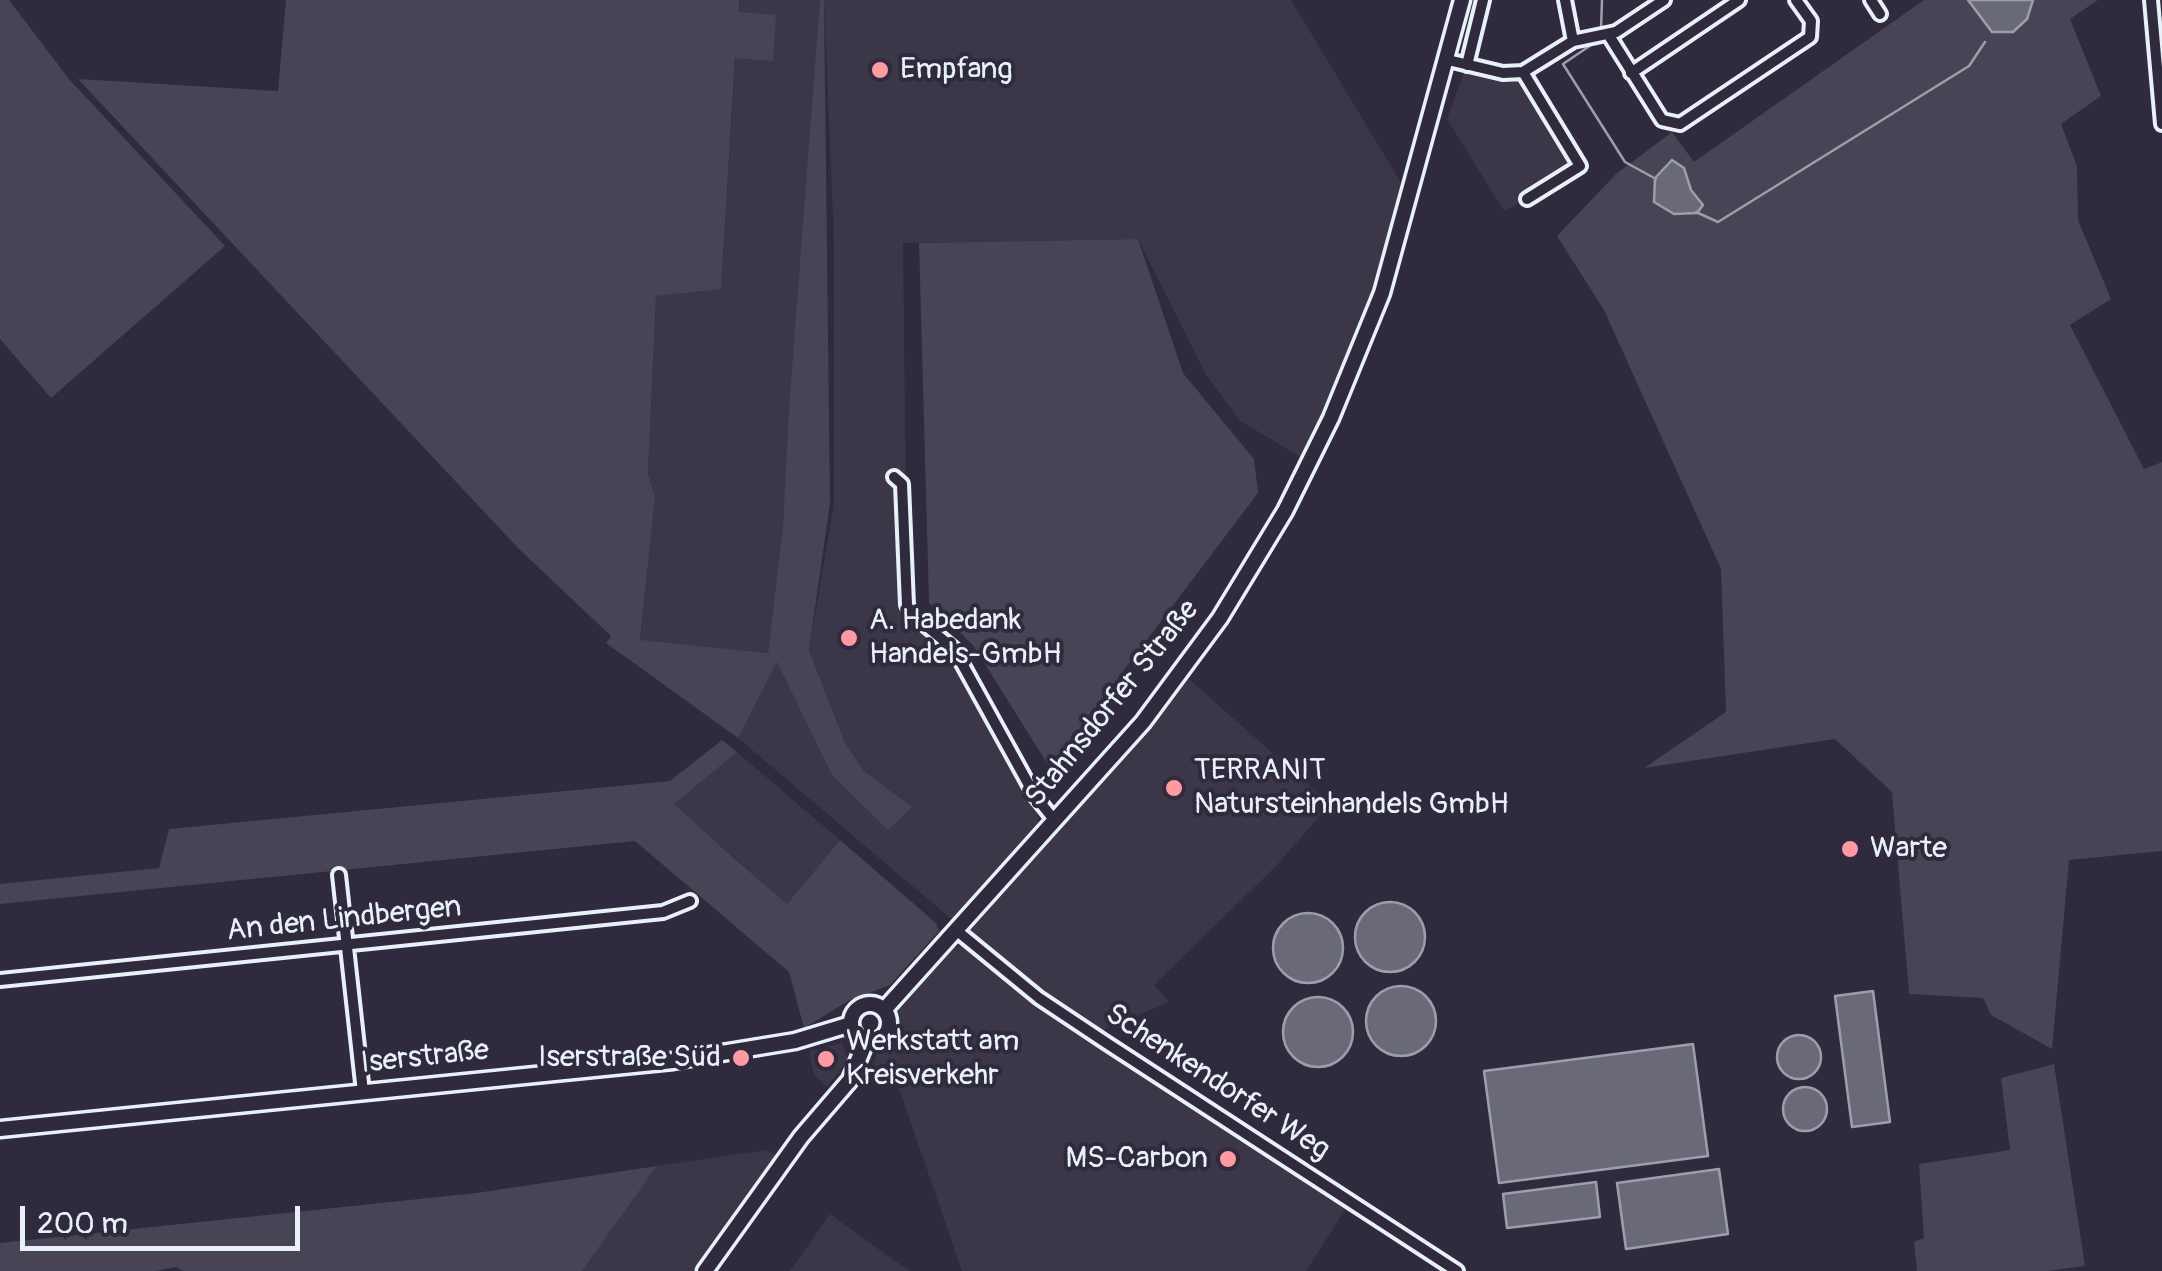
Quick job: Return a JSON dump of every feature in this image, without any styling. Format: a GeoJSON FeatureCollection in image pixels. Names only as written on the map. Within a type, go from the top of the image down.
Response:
{"type":"FeatureCollection","features":[{"type":"Feature","properties":{"kind":"street","name":"Stahnsdorfer Straße"},"geometry":{"type":"LineString","coordinates":[[884,1010],[1055,821],[1181,672],[1220,618],[1285,511],[1331,418],[1382,293],[1462,0]]}},
{"type":"Feature","properties":{"kind":"street"},"geometry":{"type":"LineString","coordinates":[[1467,64],[1484,0]]}},
{"type":"Feature","properties":{"kind":"street"},"geometry":{"type":"LineString","coordinates":[[1565,0],[1573,41]]}},
{"type":"Feature","properties":{"kind":"street"},"geometry":{"type":"LineString","coordinates":[[1448,60],[1504,73],[1523,72],[1573,41],[1608,34],[1664,0]]}},
{"type":"Feature","properties":{"kind":"street"},"geometry":{"type":"LineString","coordinates":[[1631,73],[1739,0]]}},
{"type":"Feature","properties":{"kind":"street"},"geometry":{"type":"LineString","coordinates":[[1608,34],[1662,120],[1680,124],[1810,37],[1811,21],[1796,0]]}},
{"type":"Feature","properties":{"kind":"street"},"geometry":{"type":"LineString","coordinates":[[1871,0],[1880,14]]}},
{"type":"Feature","properties":{"kind":"street"},"geometry":{"type":"LineString","coordinates":[[2151,0],[2162,124]]}},
{"type":"Feature","properties":{"kind":"street"},"geometry":{"type":"LineString","coordinates":[[1523,72],[1580,166],[1527,199]]}},
{"type":"Feature","properties":{"kind":"street"},"geometry":{"type":"LineString","coordinates":[[894,477],[902,484],[907,605],[912,614],[954,649],[1036,796],[1055,821]]}},
{"type":"Feature","properties":{"kind":"street"},"geometry":{"type":"LineString","coordinates":[[340,875],[363,1092]]}},
{"type":"Feature","properties":{"kind":"street","name":"An den Lindbergen"},"geometry":{"type":"LineString","coordinates":[[0,980],[663,912],[690,901]]}},
{"type":"Feature","properties":{"kind":"street","name":"Schenkendorfer Weg"},"geometry":{"type":"LineString","coordinates":[[956,930],[1039,998],[1457,1271]]}},
{"type":"Feature","properties":{"kind":"street"},"geometry":{"type":"LineString","coordinates":[[863,1005],[884,1010],[889,1025],[885,1035],[866,1041],[856,1035],[854,1013],[863,1005]]}},
{"type":"Feature","properties":{"kind":"street","name":"Iserstraße"},"geometry":{"type":"LineString","coordinates":[[0,1129],[673,1061],[795,1041],[852,1024]]}},
{"type":"Feature","properties":{"kind":"street"},"geometry":{"type":"LineString","coordinates":[[705,1271],[814,1121],[850,1080],[866,1041]]}},
{"type":"Feature","properties":{"kind":"shaded area"},"geometry":{"type":"Polygon","coordinates":[[[0,0],[9,0],[69,79],[225,246],[51,398],[0,339],[0,0]]]}},
{"type":"Feature","properties":{"kind":"shaded area"},"geometry":{"type":"Polygon","coordinates":[[[286,0],[739,0],[739,12],[776,15],[773,61],[735,58],[721,289],[656,296],[648,474],[655,497],[640,640],[768,653],[783,524],[820,0],[824,0],[830,503],[809,650],[845,743],[864,771],[912,807],[888,830],[832,775],[777,662],[738,738],[606,643],[611,636],[519,549],[78,79],[278,91],[286,0]]]}},
{"type":"Feature","properties":{"kind":"shaded area"},"geometry":{"type":"Polygon","coordinates":[[[739,0],[820,0],[783,524],[768,653],[640,641],[655,497],[648,474],[656,296],[721,288],[739,0]]]}},
{"type":"Feature","properties":{"kind":"shaded area"},"geometry":{"type":"Polygon","coordinates":[[[824,0],[1291,0],[1406,191],[1370,308],[1309,462],[1239,420],[1205,373],[1138,239],[903,243],[907,605],[954,649],[1001,735],[1038,817],[1038,826],[958,917],[950,918],[738,738],[777,661],[832,775],[912,807],[864,771],[845,743],[809,650],[834,503],[834,243],[824,0]]]}},
{"type":"Feature","properties":{"kind":"shaded area"},"geometry":{"type":"Polygon","coordinates":[[[1924,0],[1968,0],[1992,32],[2013,32],[2027,19],[2033,0],[2098,0],[2070,19],[2101,96],[2061,124],[2077,166],[2078,220],[2111,299],[2070,325],[2144,469],[2162,462],[2162,851],[2069,860],[2052,1049],[1991,1015],[1983,998],[1909,994],[1892,792],[1835,739],[1644,768],[1726,712],[1721,569],[1604,310],[1557,236],[1616,174],[1672,132],[1694,162],[1924,0]]]}},
{"type":"Feature","properties":{"kind":"shaded area"},"geometry":{"type":"Polygon","coordinates":[[[1467,65],[1523,72],[1577,171],[1504,211],[1447,119],[1467,65]]]}},
{"type":"Feature","properties":{"kind":"shaded area"},"geometry":{"type":"Polygon","coordinates":[[[1138,239],[1183,373],[1254,459],[1258,493],[1050,768],[973,645],[929,603],[919,243],[1138,239]]]}},
{"type":"Feature","properties":{"kind":"shaded area"},"geometry":{"type":"Polygon","coordinates":[[[1181,672],[1330,804],[1276,866],[1154,985],[1169,1002],[1101,1031],[1041,992],[971,936],[970,925],[1052,833],[1181,672]]]}},
{"type":"Feature","properties":{"kind":"shaded area"},"geometry":{"type":"Polygon","coordinates":[[[722,740],[737,752],[674,804],[735,859],[787,904],[840,840],[936,923],[939,931],[890,985],[850,1000],[804,1028],[789,972],[635,841],[0,904],[0,884],[159,868],[169,829],[670,781],[722,740]]]}},
{"type":"Feature","properties":{"kind":"shaded area"},"geometry":{"type":"Polygon","coordinates":[[[737,752],[840,840],[787,904],[673,804],[737,752]]]}},
{"type":"Feature","properties":{"kind":"shaded area"},"geometry":{"type":"Polygon","coordinates":[[[965,945],[1036,1002],[1345,1210],[1306,1271],[962,1271],[893,1071],[872,1067],[877,1053],[892,1040],[898,1008],[950,948],[965,945]]]}},
{"type":"Feature","properties":{"kind":"shaded area"},"geometry":{"type":"Polygon","coordinates":[[[842,1043],[848,1060],[827,1087],[814,1075],[809,1051],[842,1043]]]}},
{"type":"Feature","properties":{"kind":"shaded area"},"geometry":{"type":"Polygon","coordinates":[[[2054,1064],[2085,1266],[2047,1271],[1917,1271],[1914,1242],[1924,1238],[1919,1164],[2010,1150],[2001,1078],[2054,1064]]]}},
{"type":"Feature","properties":{"kind":"shaded area"},"geometry":{"type":"Polygon","coordinates":[[[767,1150],[781,1158],[699,1271],[582,1271],[657,1166],[767,1150]]]}},
{"type":"Feature","properties":{"kind":"shaded area"},"geometry":{"type":"Polygon","coordinates":[[[657,1166],[582,1271],[184,1271],[176,1267],[156,1271],[0,1271],[0,1243],[476,1193],[657,1166]]]}},
{"type":"Feature","properties":{"kind":"shaded area"},"geometry":{"type":"Polygon","coordinates":[[[830,1214],[909,1271],[790,1271],[830,1214]]]}},
{"type":"Feature","properties":{"kind":"water"},"geometry":{"type":"Polygon","coordinates":[[[1968,0],[2033,0],[2027,19],[2013,32],[1992,32],[1968,0]]]}},
{"type":"Feature","properties":{"kind":"water"},"geometry":{"type":"Polygon","coordinates":[[[1672,160],[1684,168],[1691,190],[1703,205],[1697,213],[1674,214],[1654,202],[1655,178],[1672,160]]]}},
{"type":"Feature","properties":{"kind":"water"},"geometry":{"type":"Polygon","coordinates":[[[1390,902],[1415,912],[1425,937],[1415,962],[1390,972],[1365,962],[1355,937],[1365,912],[1390,902]]]}},
{"type":"Feature","properties":{"kind":"water"},"geometry":{"type":"Polygon","coordinates":[[[1308,913],[1333,923],[1343,948],[1333,973],[1308,983],[1283,973],[1273,948],[1283,923],[1308,913]]]}},
{"type":"Feature","properties":{"kind":"water"},"geometry":{"type":"Polygon","coordinates":[[[1401,986],[1426,996],[1436,1021],[1426,1046],[1401,1056],[1376,1046],[1366,1021],[1376,996],[1401,986]]]}},
{"type":"Feature","properties":{"kind":"water"},"geometry":{"type":"Polygon","coordinates":[[[1873,991],[1890,1122],[1852,1127],[1835,996],[1873,991]]]}},
{"type":"Feature","properties":{"kind":"water"},"geometry":{"type":"Polygon","coordinates":[[[1318,997],[1343,1007],[1353,1032],[1343,1057],[1318,1067],[1293,1057],[1283,1032],[1293,1007],[1318,997]]]}},
{"type":"Feature","properties":{"kind":"water"},"geometry":{"type":"Polygon","coordinates":[[[1799,1035],[1815,1041],[1821,1057],[1815,1073],[1799,1079],[1783,1073],[1777,1057],[1783,1041],[1799,1035]]]}},
{"type":"Feature","properties":{"kind":"water"},"geometry":{"type":"Polygon","coordinates":[[[1693,1044],[1708,1156],[1499,1183],[1484,1071],[1693,1044]]]}},
{"type":"Feature","properties":{"kind":"water"},"geometry":{"type":"Polygon","coordinates":[[[1805,1087],[1821,1093],[1827,1109],[1821,1125],[1805,1131],[1789,1125],[1783,1109],[1789,1093],[1805,1087]]]}},
{"type":"Feature","properties":{"kind":"water"},"geometry":{"type":"Polygon","coordinates":[[[1719,1169],[1728,1234],[1626,1249],[1617,1183],[1719,1169]]]}},
{"type":"Feature","properties":{"kind":"water"},"geometry":{"type":"Polygon","coordinates":[[[1596,1182],[1600,1217],[1507,1228],[1503,1194],[1596,1182]]]}},
{"type":"Feature","properties":{"kind":"waterway"},"geometry":{"type":"LineString","coordinates":[[1601,30],[1602,0]]}},
{"type":"Feature","properties":{"kind":"waterway"},"geometry":{"type":"LineString","coordinates":[[1696,212],[1718,222],[1969,66],[1985,42]]}},
{"type":"Feature","properties":{"kind":"waterway"},"geometry":{"type":"LineString","coordinates":[[1594,43],[1563,64],[1625,162],[1656,179]]}},
{"type":"Feature","properties":{"kind":"place","name":"Empfang"},"geometry":{"type":"Point","coordinates":[880,70]}},
{"type":"Feature","properties":{"kind":"place","name":"A. Habedank Handels-GmbH"},"geometry":{"type":"Point","coordinates":[849,638]}},
{"type":"Feature","properties":{"kind":"place","name":"TERRANIT Natursteinhandels GmbH"},"geometry":{"type":"Point","coordinates":[1174,788]}},
{"type":"Feature","properties":{"kind":"place","name":"Warte"},"geometry":{"type":"Point","coordinates":[1850,849]}},
{"type":"Feature","properties":{"kind":"place","name":"Iserstraße Süd"},"geometry":{"type":"Point","coordinates":[741,1058]}},
{"type":"Feature","properties":{"kind":"place","name":"Werkstatt am Kreisverkehr"},"geometry":{"type":"Point","coordinates":[826,1059]}},
{"type":"Feature","properties":{"kind":"place","name":"MS-Carbon"},"geometry":{"type":"Point","coordinates":[1228,1159]}}]}
